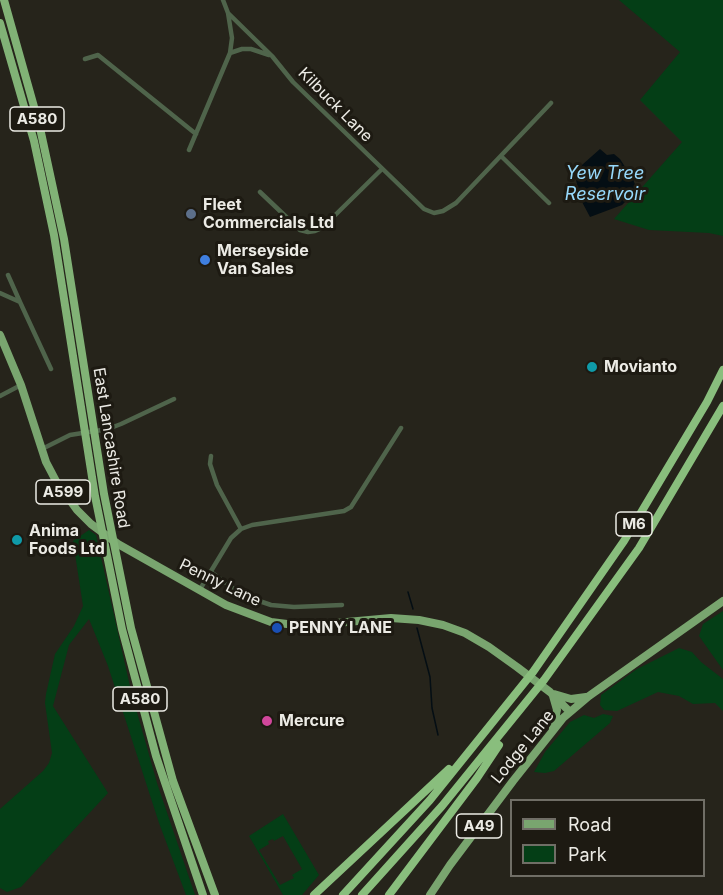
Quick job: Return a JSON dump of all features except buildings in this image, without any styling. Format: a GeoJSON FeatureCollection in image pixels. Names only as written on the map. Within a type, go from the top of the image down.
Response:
{"type":"FeatureCollection","features":[{"type":"Feature","properties":{"kind":"highway","name":"East Lancashire Road"},"geometry":{"type":"LineString","coordinates":[[4,0],[40,128],[67,253],[100,524],[122,629],[145,719],[173,810],[203,895]]}},
{"type":"Feature","properties":{"kind":"highway","name":"East Lancashire Road"},"geometry":{"type":"LineString","coordinates":[[0,23],[34,141],[131,628],[153,713],[180,801],[216,895]]}},
{"type":"Feature","properties":{"kind":"highway","name":"M6"},"geometry":{"type":"LineString","coordinates":[[344,895],[430,800],[533,672],[624,540],[707,402],[723,370]]}},
{"type":"Feature","properties":{"kind":"highway","name":"M6"},"geometry":{"type":"LineString","coordinates":[[362,895],[442,806],[544,680],[639,548],[723,406]]}},
{"type":"Feature","properties":{"kind":"highway"},"geometry":{"type":"LineString","coordinates":[[389,895],[477,778],[519,713]]}},
{"type":"Feature","properties":{"kind":"highway"},"geometry":{"type":"LineString","coordinates":[[314,895],[470,750]]}},
{"type":"Feature","properties":{"kind":"main road","name":"Penny Lane"},"geometry":{"type":"LineString","coordinates":[[0,335],[56,481],[73,505],[91,524],[118,544],[199,591],[247,614],[280,624],[303,626],[391,618],[419,620],[465,633],[489,646],[550,692],[570,712]]}},
{"type":"Feature","properties":{"kind":"main road","name":"Lodge Lane"},"geometry":{"type":"LineString","coordinates":[[430,895],[553,728],[589,696],[723,601]]}},
{"type":"Feature","properties":{"kind":"main road","name":"A599"},"geometry":{"type":"LineString","coordinates":[[550,692],[571,699],[589,696]]}},
{"type":"Feature","properties":{"kind":"main road"},"geometry":{"type":"LineString","coordinates":[[550,692],[556,706],[553,728]]}},
{"type":"Feature","properties":{"kind":"street","name":"Kilbuck Lane"},"geometry":{"type":"LineString","coordinates":[[189,150],[230,53],[232,38],[228,13],[223,0]]}},
{"type":"Feature","properties":{"kind":"street","name":"Kilbuck Lane"},"geometry":{"type":"LineString","coordinates":[[228,13],[272,56],[292,82],[424,209],[434,213],[443,211],[456,203],[551,103]]}},
{"type":"Feature","properties":{"kind":"street"},"geometry":{"type":"LineString","coordinates":[[230,53],[251,49],[272,56]]}},
{"type":"Feature","properties":{"kind":"street"},"geometry":{"type":"LineString","coordinates":[[85,59],[98,55],[196,134]]}},
{"type":"Feature","properties":{"kind":"street"},"geometry":{"type":"LineString","coordinates":[[501,156],[549,203]]}},
{"type":"Feature","properties":{"kind":"street"},"geometry":{"type":"LineString","coordinates":[[260,192],[300,230],[315,231],[322,228],[382,169]]}},
{"type":"Feature","properties":{"kind":"street"},"geometry":{"type":"LineString","coordinates":[[8,274],[51,369]]}},
{"type":"Feature","properties":{"kind":"street"},"geometry":{"type":"LineString","coordinates":[[0,293],[20,302]]}},
{"type":"Feature","properties":{"kind":"street"},"geometry":{"type":"LineString","coordinates":[[0,396],[21,385]]}},
{"type":"Feature","properties":{"kind":"street"},"geometry":{"type":"LineString","coordinates":[[42,449],[70,435],[108,429],[174,399]]}},
{"type":"Feature","properties":{"kind":"street"},"geometry":{"type":"LineString","coordinates":[[199,591],[231,538],[241,529],[252,525],[344,511],[351,507],[401,428]]}},
{"type":"Feature","properties":{"kind":"street"},"geometry":{"type":"LineString","coordinates":[[211,456],[210,464],[217,485],[241,529]]}},
{"type":"Feature","properties":{"kind":"street"},"geometry":{"type":"LineString","coordinates":[[211,572],[242,595],[271,605],[294,607],[342,605]]}},
{"type":"Feature","properties":{"kind":"street"},"geometry":{"type":"LineString","coordinates":[[334,605],[335,612]]}},
{"type":"Feature","properties":{"kind":"green space"},"geometry":{"type":"Polygon","coordinates":[[[619,0],[723,0],[723,236],[709,233],[649,230],[614,219],[682,142],[640,100],[680,52],[619,0]]]}},
{"type":"Feature","properties":{"kind":"green space"},"geometry":{"type":"Polygon","coordinates":[[[89,530],[96,535],[131,691],[157,783],[195,895],[186,895],[159,823],[108,666],[89,619],[69,645],[53,706],[108,793],[21,887],[7,892],[0,888],[0,809],[49,763],[52,753],[45,703],[46,694],[55,654],[74,626],[83,606],[73,541],[89,530]]]}},
{"type":"Feature","properties":{"kind":"green space"},"geometry":{"type":"Polygon","coordinates":[[[723,611],[723,670],[699,636],[703,624],[723,611]]]}},
{"type":"Feature","properties":{"kind":"green space"},"geometry":{"type":"Polygon","coordinates":[[[679,648],[692,652],[723,679],[723,711],[715,703],[693,704],[679,696],[658,692],[617,711],[604,710],[600,705],[601,695],[637,669],[679,648]]]}},
{"type":"Feature","properties":{"kind":"green space"},"geometry":{"type":"Polygon","coordinates":[[[603,714],[613,716],[610,723],[554,771],[534,772],[545,752],[570,722],[584,715],[594,718],[603,714]]]}},
{"type":"Feature","properties":{"kind":"green space"},"geometry":{"type":"Polygon","coordinates":[[[283,814],[319,875],[302,895],[283,895],[249,836],[283,814]],[[283,836],[274,841],[273,839],[268,841],[269,844],[259,850],[280,885],[294,878],[292,875],[302,869],[283,836]]]}},
{"type":"Feature","properties":{"kind":"water","name":"Yew Tree Reservoir"},"geometry":{"type":"Polygon","coordinates":[[[600,149],[607,155],[614,154],[620,159],[637,190],[622,205],[590,217],[581,200],[574,172],[600,149]]]}},
{"type":"Feature","properties":{"kind":"waterway"},"geometry":{"type":"LineString","coordinates":[[408,592],[413,609]]}},
{"type":"Feature","properties":{"kind":"waterway"},"geometry":{"type":"LineString","coordinates":[[417,628],[430,677],[432,708],[438,735]]}},
{"type":"Feature","properties":{"kind":"place","name":"Fleet Commercials Ltd"},"geometry":{"type":"Point","coordinates":[191,214]}},
{"type":"Feature","properties":{"kind":"place","name":"Merseyside Van Sales"},"geometry":{"type":"Point","coordinates":[205,260]}},
{"type":"Feature","properties":{"kind":"place","name":"Movianto"},"geometry":{"type":"Point","coordinates":[592,367]}},
{"type":"Feature","properties":{"kind":"place","name":"Anima Foods Ltd"},"geometry":{"type":"Point","coordinates":[17,540]}},
{"type":"Feature","properties":{"kind":"place","name":"PENNY LANE"},"geometry":{"type":"Point","coordinates":[277,628]}},
{"type":"Feature","properties":{"kind":"place","name":"Mercure"},"geometry":{"type":"Point","coordinates":[267,721]}}]}
